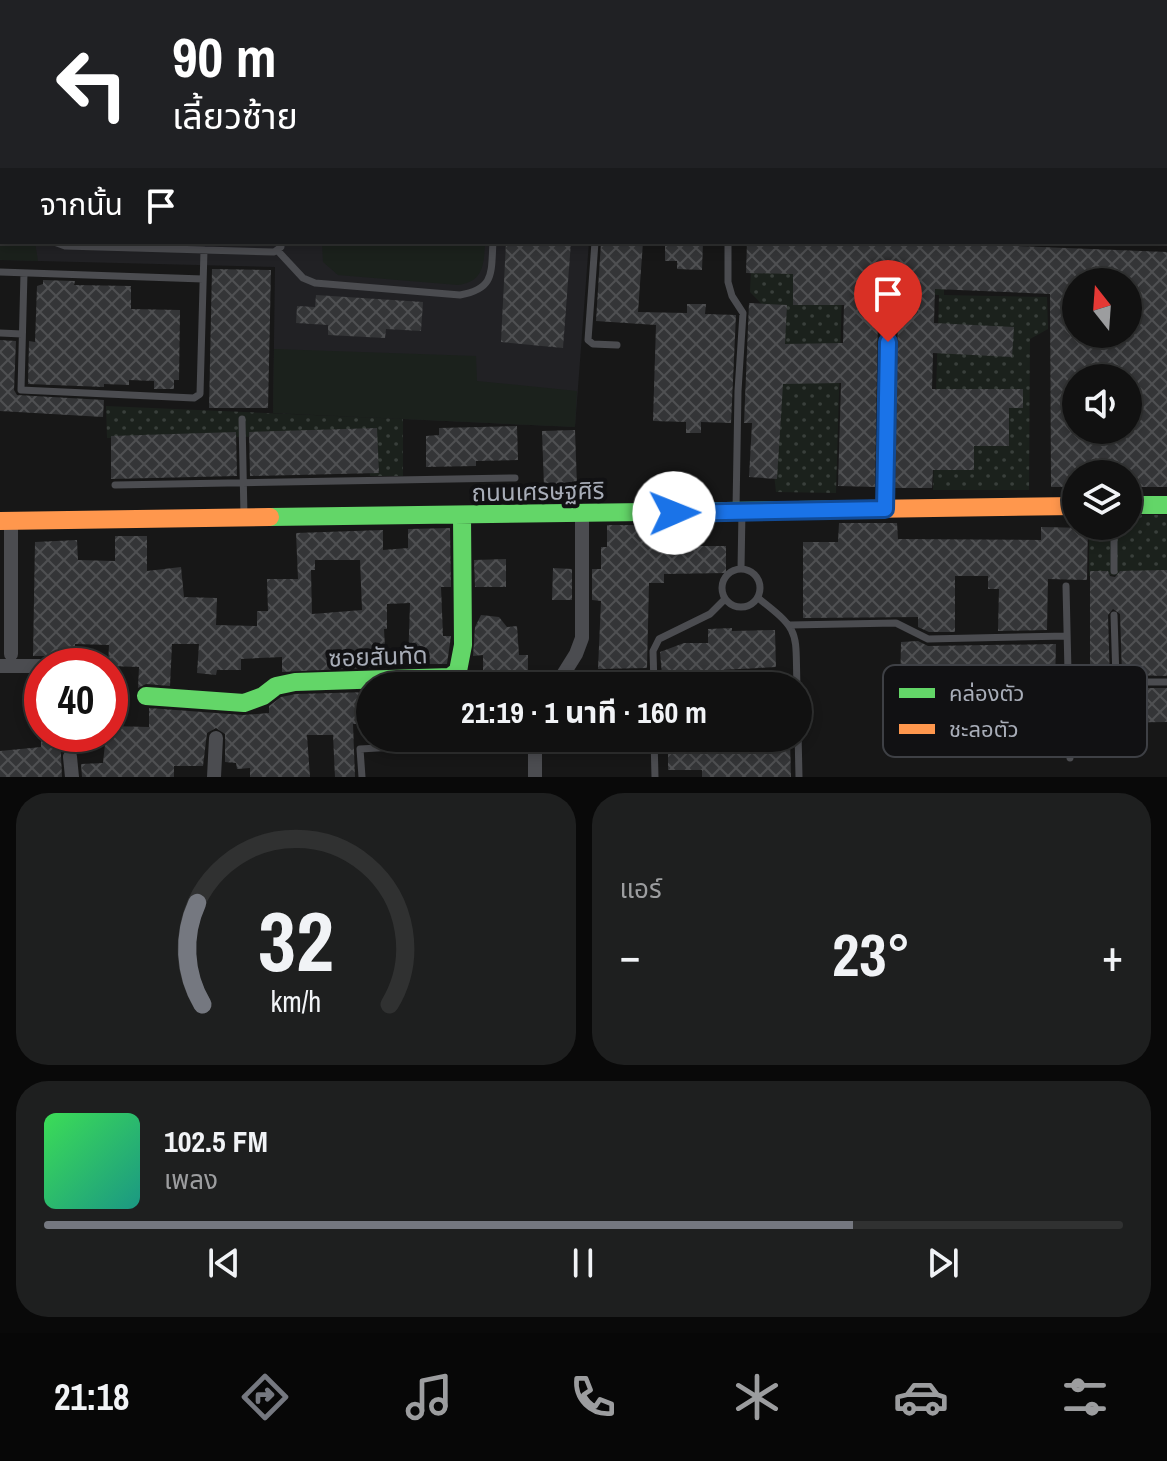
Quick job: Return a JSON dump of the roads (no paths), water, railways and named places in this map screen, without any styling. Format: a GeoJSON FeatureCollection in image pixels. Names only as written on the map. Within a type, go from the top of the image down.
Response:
{"type":"FeatureCollection","features":[{"type":"Feature","properties":{"kind":"street"},"geometry":{"type":"LineString","coordinates":[[885,509],[888,311]]}},
{"type":"Feature","properties":{"kind":"street"},"geometry":{"type":"LineString","coordinates":[[1142,505],[1167,505]]}},
{"type":"Feature","properties":{"kind":"street","name":"ถนนเศรษฐศิริ"},"geometry":{"type":"LineString","coordinates":[[6,521],[1062,506]]}},
{"type":"Feature","properties":{"kind":"street"},"geometry":{"type":"LineString","coordinates":[[565,672],[582,638],[582,514]]}},
{"type":"Feature","properties":{"kind":"street","name":"ซอยสันทัด"},"geometry":{"type":"LineString","coordinates":[[146,696],[244,703],[263,696],[276,686],[295,682],[450,677],[458,671],[463,645],[462,516]]}},
{"type":"Feature","properties":{"kind":"street"},"geometry":{"type":"LineString","coordinates":[[6,521],[11,654]]}},
{"type":"Feature","properties":{"kind":"street"},"geometry":{"type":"LineString","coordinates":[[0,666],[24,666]]}},
{"type":"Feature","properties":{"kind":"street"},"geometry":{"type":"LineString","coordinates":[[214,777],[216,738]]}},
{"type":"Feature","properties":{"kind":"street"},"geometry":{"type":"LineString","coordinates":[[535,752],[535,777]]}},
{"type":"Feature","properties":{"kind":"street"},"geometry":{"type":"LineString","coordinates":[[70,757],[72,777]]}},
{"type":"Feature","properties":{"kind":"lane"},"geometry":{"type":"LineString","coordinates":[[60,244],[274,252],[279,246],[303,278],[315,283],[460,295],[478,292],[490,280],[493,244]]}},
{"type":"Feature","properties":{"kind":"lane"},"geometry":{"type":"LineString","coordinates":[[595,244],[588,340],[593,344],[617,345]]}},
{"type":"Feature","properties":{"kind":"lane"},"geometry":{"type":"LineString","coordinates":[[728,244],[728,282],[732,296],[743,313],[738,391],[741,569]]}},
{"type":"Feature","properties":{"kind":"lane"},"geometry":{"type":"LineString","coordinates":[[24,273],[21,390],[194,398],[200,394],[204,250]]}},
{"type":"Feature","properties":{"kind":"lane"},"geometry":{"type":"LineString","coordinates":[[0,272],[203,279]]}},
{"type":"Feature","properties":{"kind":"lane"},"geometry":{"type":"LineString","coordinates":[[0,333],[22,334]]}},
{"type":"Feature","properties":{"kind":"lane"},"geometry":{"type":"LineString","coordinates":[[242,419],[244,518]]}},
{"type":"Feature","properties":{"kind":"lane"},"geometry":{"type":"LineString","coordinates":[[115,485],[515,478]]}},
{"type":"Feature","properties":{"kind":"lane"},"geometry":{"type":"LineString","coordinates":[[1114,540],[1114,571]]}},
{"type":"Feature","properties":{"kind":"lane"},"geometry":{"type":"LineString","coordinates":[[741,569],[750,571],[760,586],[758,598],[741,607],[729,604],[721,587],[731,571],[741,569]]}},
{"type":"Feature","properties":{"kind":"lane"},"geometry":{"type":"LineString","coordinates":[[1066,586],[1068,665]]}},
{"type":"Feature","properties":{"kind":"lane"},"geometry":{"type":"LineString","coordinates":[[758,598],[790,625],[795,634],[796,672]]}},
{"type":"Feature","properties":{"kind":"lane"},"geometry":{"type":"LineString","coordinates":[[654,672],[653,651],[659,639],[710,614],[725,599]]}},
{"type":"Feature","properties":{"kind":"lane"},"geometry":{"type":"LineString","coordinates":[[1114,615],[1116,665]]}},
{"type":"Feature","properties":{"kind":"lane"},"geometry":{"type":"LineString","coordinates":[[790,625],[896,623],[928,639],[1067,636]]}},
{"type":"Feature","properties":{"kind":"lane"},"geometry":{"type":"LineString","coordinates":[[360,752],[362,777]]}},
{"type":"Feature","properties":{"kind":"lane"},"geometry":{"type":"LineString","coordinates":[[654,752],[655,777]]}},
{"type":"Feature","properties":{"kind":"lane"},"geometry":{"type":"LineString","coordinates":[[798,752],[799,777]]}}]}
